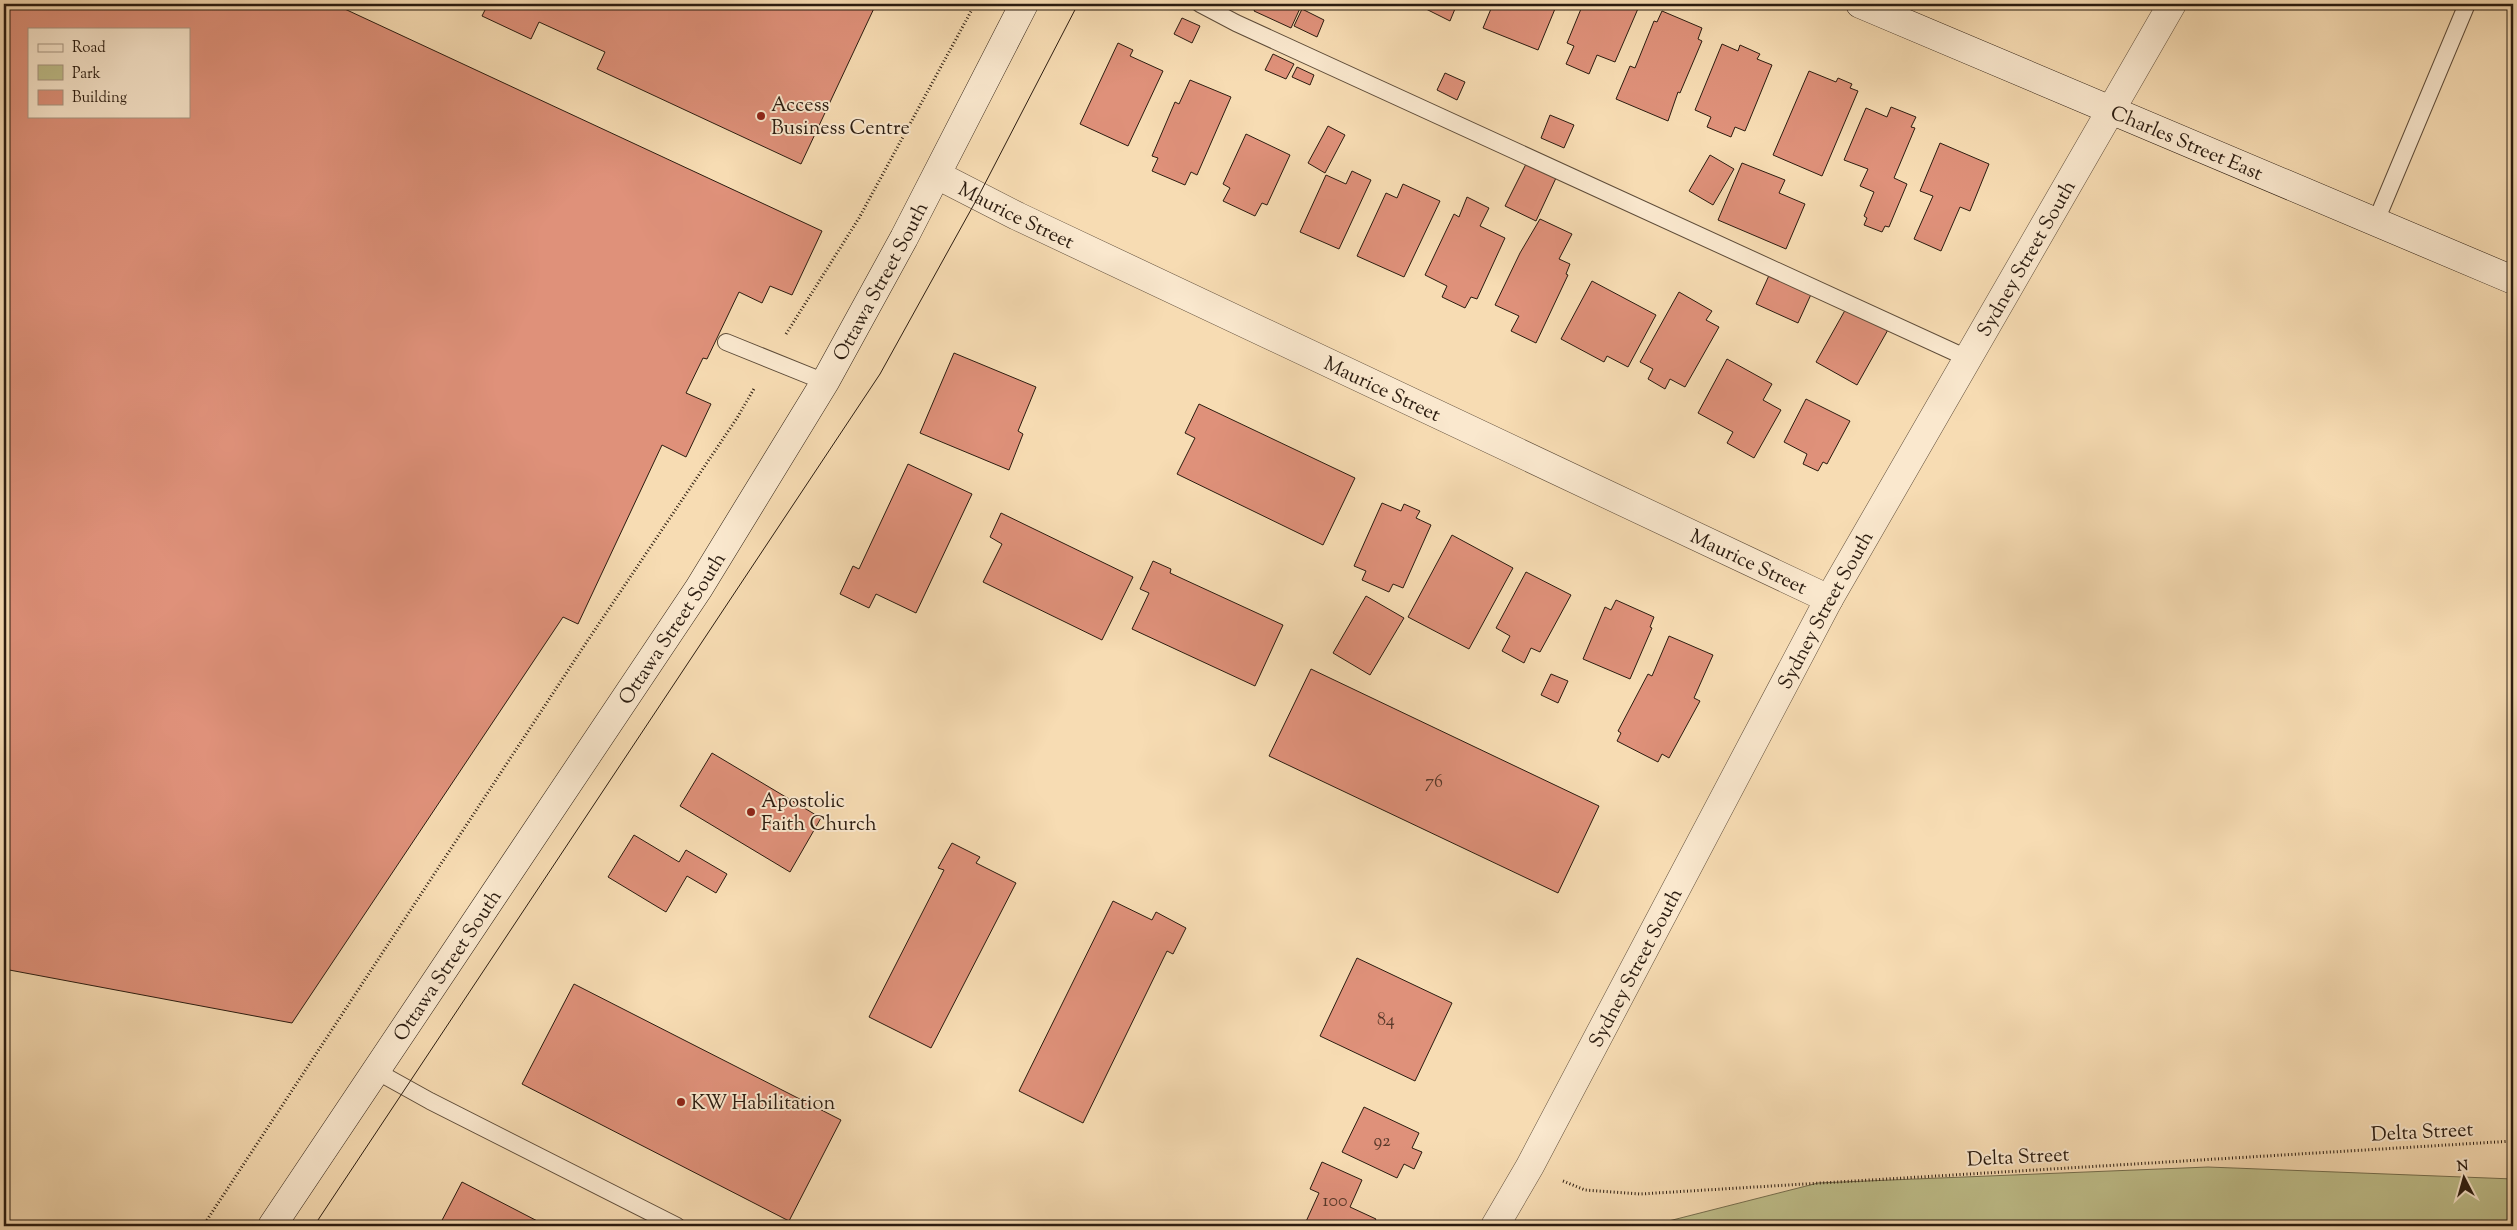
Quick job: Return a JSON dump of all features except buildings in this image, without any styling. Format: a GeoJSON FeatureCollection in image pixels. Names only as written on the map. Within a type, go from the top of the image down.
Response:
{"type":"FeatureCollection","features":[{"type":"Feature","properties":{"kind":"street","name":"Ottawa Street South"},"geometry":{"type":"LineString","coordinates":[[272,1226],[699,588],[824,382],[937,175],[1024,4]]}},
{"type":"Feature","properties":{"kind":"street","name":"Charles Street East"},"geometry":{"type":"LineString","coordinates":[[1860,4],[2513,280]]}},
{"type":"Feature","properties":{"kind":"street","name":"Sydney Street South"},"geometry":{"type":"LineString","coordinates":[[1495,1226],[1530,1166],[1829,599],[1966,358],[2172,4]]}},
{"type":"Feature","properties":{"kind":"street","name":"Maurice Street"},"geometry":{"type":"LineString","coordinates":[[937,175],[1017,216],[1829,599]]}},
{"type":"Feature","properties":{"kind":"lane"},"geometry":{"type":"LineString","coordinates":[[1200,4],[1236,23],[1966,358]]}},
{"type":"Feature","properties":{"kind":"lane"},"geometry":{"type":"LineString","coordinates":[[2376,221],[2467,4]]}},
{"type":"Feature","properties":{"kind":"lane"},"geometry":{"type":"LineString","coordinates":[[726,342],[824,382]]}},
{"type":"Feature","properties":{"kind":"lane"},"geometry":{"type":"LineString","coordinates":[[376,1071],[430,1101],[678,1226]]}},
{"type":"Feature","properties":{"kind":"path"},"geometry":{"type":"LineString","coordinates":[[203,1226],[575,660],[737,418],[770,360],[859,218],[975,4]]}},
{"type":"Feature","properties":{"kind":"path","name":"Delta Street"},"geometry":{"type":"LineString","coordinates":[[1530,1166],[1585,1190],[1640,1194],[2513,1141]]}},
{"type":"Feature","properties":{"kind":"green space"},"geometry":{"type":"Polygon","coordinates":[[[2208,1167],[2513,1179],[2513,1226],[1649,1226],[1818,1183],[2208,1167]]]}},
{"type":"Feature","properties":{"kind":"tram line"},"geometry":{"type":"LineString","coordinates":[[314,1226],[880,374],[978,197],[1078,4]]}},
{"type":"Feature","properties":{"kind":"place","name":"Access Business Centre"},"geometry":{"type":"Point","coordinates":[761,116]}},
{"type":"Feature","properties":{"kind":"place","name":"Apostolic Faith Church"},"geometry":{"type":"Point","coordinates":[751,812]}},
{"type":"Feature","properties":{"kind":"place","name":"KW Habilitation"},"geometry":{"type":"Point","coordinates":[681,1102]}}]}
